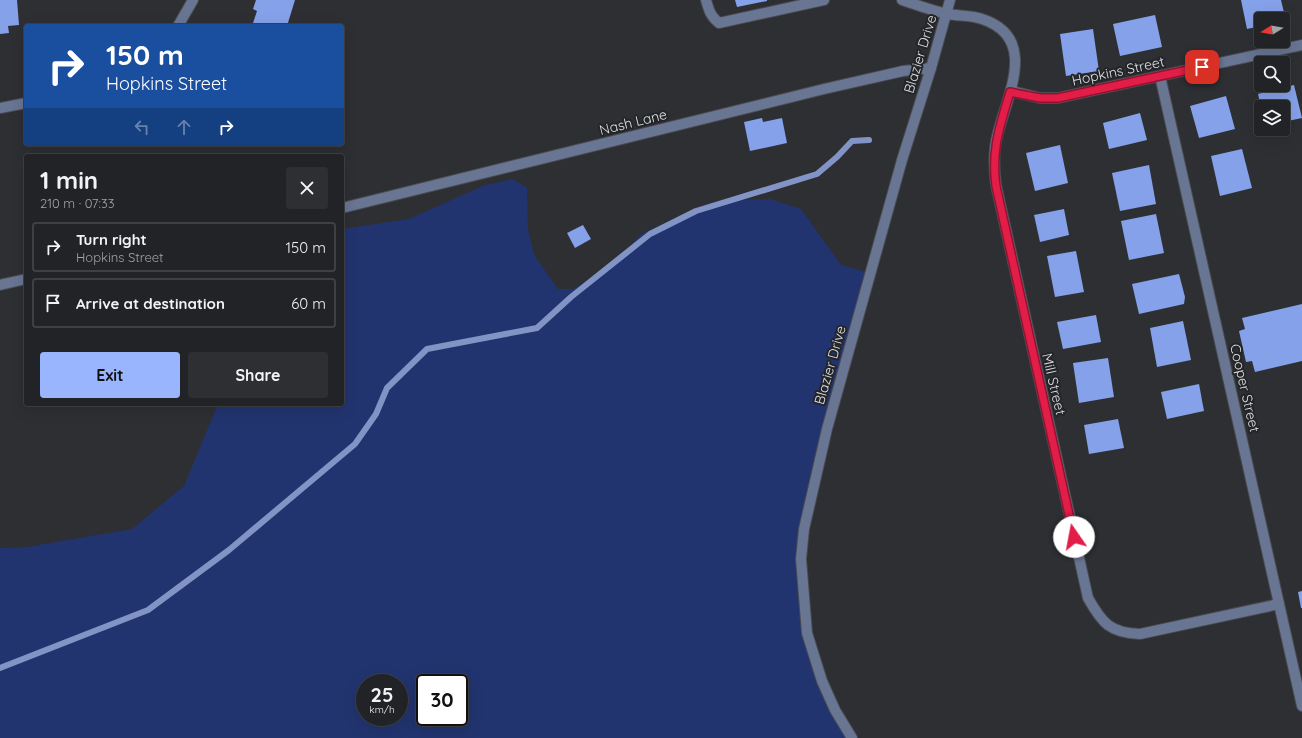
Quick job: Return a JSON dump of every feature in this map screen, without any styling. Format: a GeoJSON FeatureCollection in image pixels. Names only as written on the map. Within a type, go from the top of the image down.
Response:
{"type":"FeatureCollection","features":[{"type":"Feature","properties":{"kind":"street"},"geometry":{"type":"LineString","coordinates":[[179,24],[193,0]]}},
{"type":"Feature","properties":{"kind":"street"},"geometry":{"type":"LineString","coordinates":[[706,0],[712,18],[719,22],[824,0]]}},
{"type":"Feature","properties":{"kind":"street","name":"Mill Street"},"geometry":{"type":"LineString","coordinates":[[902,0],[947,14],[981,18],[999,27],[1012,41],[1016,62],[1014,82],[997,137],[994,153],[996,186],[1088,598],[1098,616],[1110,627],[1125,634],[1140,634],[1280,604]]}},
{"type":"Feature","properties":{"kind":"street","name":"Blazier Drive"},"geometry":{"type":"LineString","coordinates":[[852,738],[835,710],[822,681],[807,633],[801,559],[804,529],[827,429],[902,160],[931,68],[950,0]]}},
{"type":"Feature","properties":{"kind":"street","name":"Hopkins Street"},"geometry":{"type":"LineString","coordinates":[[1010,92],[1040,98],[1058,98],[1302,45]]}},
{"type":"Feature","properties":{"kind":"street","name":"Nash Lane"},"geometry":{"type":"LineString","coordinates":[[344,208],[824,89],[903,71],[931,68]]}},
{"type":"Feature","properties":{"kind":"street","name":"Cooper Street"},"geometry":{"type":"LineString","coordinates":[[1160,76],[1302,706]]}},
{"type":"Feature","properties":{"kind":"street"},"geometry":{"type":"LineString","coordinates":[[0,108],[24,103]]}},
{"type":"Feature","properties":{"kind":"street"},"geometry":{"type":"LineString","coordinates":[[0,285],[24,279]]}},
{"type":"Feature","properties":{"kind":"shaded area"},"geometry":{"type":"Polygon","coordinates":[[[513,179],[527,188],[528,230],[534,255],[558,289],[573,289],[610,267],[641,234],[716,201],[770,199],[801,209],[841,265],[870,273],[827,429],[801,559],[813,655],[852,738],[0,738],[0,548],[27,547],[132,529],[184,486],[217,406],[344,406],[344,229],[409,219],[485,185],[513,179]]]}},
{"type":"Feature","properties":{"kind":"building"},"geometry":{"type":"Polygon","coordinates":[[[0,0],[17,0],[19,25],[8,26],[9,33],[0,34],[0,0]]]}},
{"type":"Feature","properties":{"kind":"building"},"geometry":{"type":"Polygon","coordinates":[[[256,0],[295,0],[288,24],[253,24],[257,11],[253,9],[256,0]]]}},
{"type":"Feature","properties":{"kind":"building"},"geometry":{"type":"Polygon","coordinates":[[[735,0],[767,0],[767,1],[737,7],[735,0]]]}},
{"type":"Feature","properties":{"kind":"building"},"geometry":{"type":"Polygon","coordinates":[[[1241,0],[1281,0],[1284,12],[1254,12],[1254,28],[1247,29],[1241,0]]]}},
{"type":"Feature","properties":{"kind":"building"},"geometry":{"type":"Polygon","coordinates":[[[1155,15],[1162,47],[1120,56],[1113,24],[1155,15]]]}},
{"type":"Feature","properties":{"kind":"building"},"geometry":{"type":"Polygon","coordinates":[[[1093,29],[1099,71],[1066,76],[1060,34],[1093,29]]]}},
{"type":"Feature","properties":{"kind":"building"},"geometry":{"type":"Polygon","coordinates":[[[1294,85],[1302,118],[1290,121],[1290,100],[1259,100],[1258,94],[1266,92],[1290,92],[1290,86],[1294,85]]]}},
{"type":"Feature","properties":{"kind":"building"},"geometry":{"type":"Polygon","coordinates":[[[1226,96],[1235,129],[1199,138],[1190,106],[1226,96]]]}},
{"type":"Feature","properties":{"kind":"building"},"geometry":{"type":"Polygon","coordinates":[[[1140,113],[1147,140],[1109,149],[1103,123],[1140,113]]]}},
{"type":"Feature","properties":{"kind":"building"},"geometry":{"type":"Polygon","coordinates":[[[762,118],[763,122],[782,118],[787,143],[750,151],[744,122],[762,118]]]}},
{"type":"Feature","properties":{"kind":"building"},"geometry":{"type":"Polygon","coordinates":[[[1060,145],[1068,183],[1035,191],[1026,153],[1060,145]]]}},
{"type":"Feature","properties":{"kind":"building"},"geometry":{"type":"Polygon","coordinates":[[[1242,149],[1252,188],[1220,196],[1211,156],[1242,149]]]}},
{"type":"Feature","properties":{"kind":"building"},"geometry":{"type":"Polygon","coordinates":[[[1149,165],[1156,204],[1120,211],[1112,173],[1149,165]]]}},
{"type":"Feature","properties":{"kind":"building"},"geometry":{"type":"Polygon","coordinates":[[[1064,209],[1069,235],[1040,242],[1034,215],[1064,209]]]}},
{"type":"Feature","properties":{"kind":"building"},"geometry":{"type":"Polygon","coordinates":[[[1156,214],[1164,253],[1129,260],[1121,221],[1156,214]]]}},
{"type":"Feature","properties":{"kind":"building"},"geometry":{"type":"Polygon","coordinates":[[[583,225],[591,239],[575,248],[567,233],[583,225]]]}},
{"type":"Feature","properties":{"kind":"building"},"geometry":{"type":"Polygon","coordinates":[[[1076,251],[1084,292],[1055,297],[1047,256],[1076,251]]]}},
{"type":"Feature","properties":{"kind":"building"},"geometry":{"type":"Polygon","coordinates":[[[1179,274],[1185,297],[1184,304],[1139,314],[1132,284],[1179,274]]]}},
{"type":"Feature","properties":{"kind":"building"},"geometry":{"type":"Polygon","coordinates":[[[1302,304],[1302,361],[1255,372],[1252,361],[1246,362],[1239,331],[1245,329],[1242,318],[1302,304]]]}},
{"type":"Feature","properties":{"kind":"building"},"geometry":{"type":"Polygon","coordinates":[[[1096,315],[1101,342],[1063,349],[1057,322],[1096,315]]]}},
{"type":"Feature","properties":{"kind":"building"},"geometry":{"type":"Polygon","coordinates":[[[1183,321],[1191,360],[1157,367],[1150,328],[1183,321]]]}},
{"type":"Feature","properties":{"kind":"building"},"geometry":{"type":"Polygon","coordinates":[[[1108,358],[1114,397],[1079,403],[1073,363],[1108,358]]]}},
{"type":"Feature","properties":{"kind":"building"},"geometry":{"type":"Polygon","coordinates":[[[1199,384],[1204,411],[1167,419],[1161,392],[1199,384]]]}},
{"type":"Feature","properties":{"kind":"building"},"geometry":{"type":"Polygon","coordinates":[[[1118,419],[1124,448],[1089,454],[1084,425],[1118,419]]]}},
{"type":"Feature","properties":{"kind":"building"},"geometry":{"type":"Polygon","coordinates":[[[1302,591],[1302,608],[1301,608],[1298,592],[1302,591]]]}},
{"type":"Feature","properties":{"kind":"waterway"},"geometry":{"type":"LineString","coordinates":[[0,668],[148,610],[229,550],[355,444],[376,414],[387,388],[427,349],[537,328],[571,297],[650,234],[696,211],[817,174],[837,157],[852,141],[869,140]]}},
{"type":"Feature","properties":{"kind":"route"},"geometry":{"type":"LineString","coordinates":[[1074,537],[996,186],[994,153],[997,137],[1010,92],[1040,98],[1058,98],[1202,67]]}}]}
